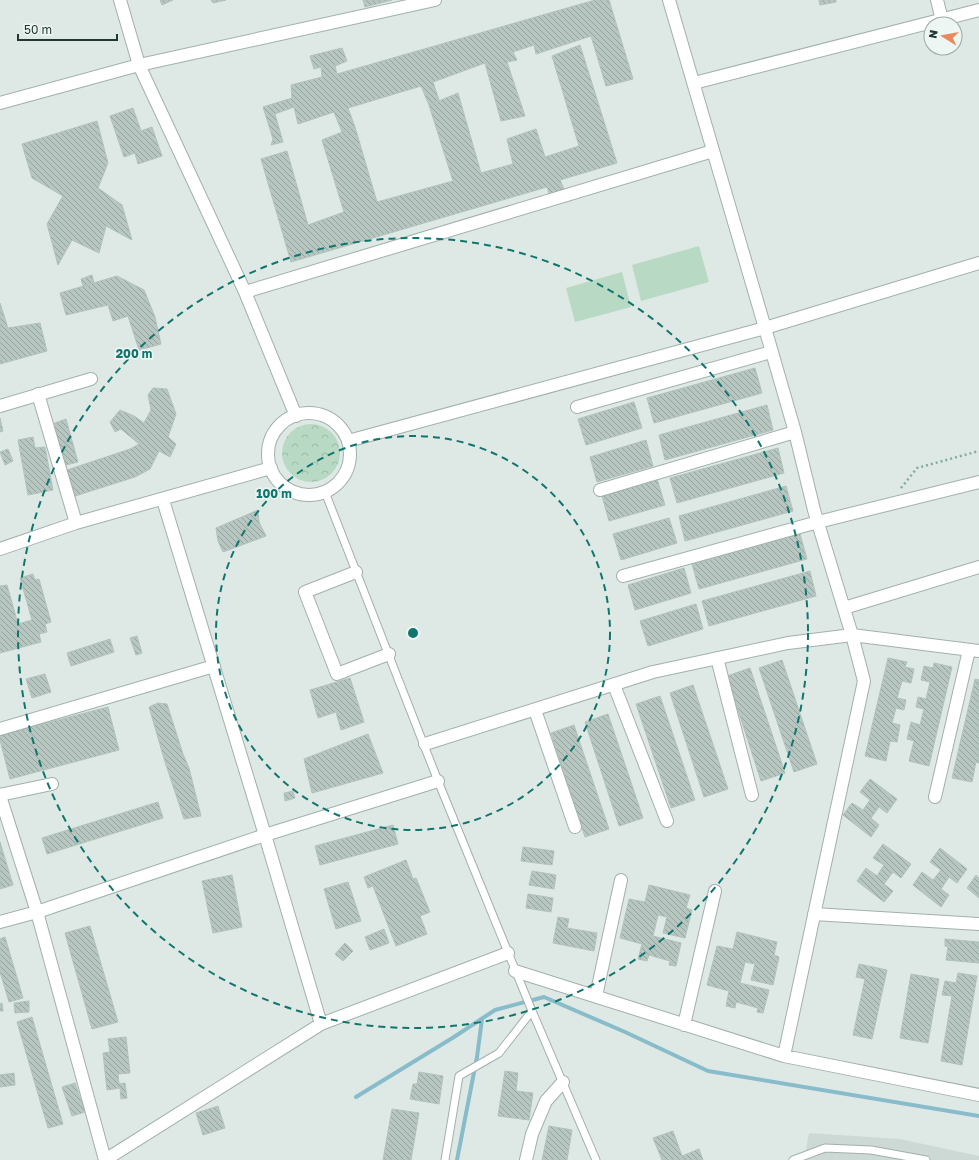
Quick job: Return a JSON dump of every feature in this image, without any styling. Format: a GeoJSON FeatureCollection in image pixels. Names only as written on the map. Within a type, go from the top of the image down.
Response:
{"type":"FeatureCollection","features":[{"type":"Feature","properties":{"kind":"street"},"geometry":{"type":"LineString","coordinates":[[120,0],[139,65],[245,292],[296,416]]}},
{"type":"Feature","properties":{"kind":"street"},"geometry":{"type":"LineString","coordinates":[[0,103],[139,65],[435,0]]}},
{"type":"Feature","properties":{"kind":"street"},"geometry":{"type":"LineString","coordinates":[[669,0],[795,432],[818,522],[852,635],[864,681],[784,1056]]}},
{"type":"Feature","properties":{"kind":"street"},"geometry":{"type":"LineString","coordinates":[[937,0],[941,16]]}},
{"type":"Feature","properties":{"kind":"street"},"geometry":{"type":"LineString","coordinates":[[957,16],[979,10]]}},
{"type":"Feature","properties":{"kind":"street"},"geometry":{"type":"LineString","coordinates":[[694,83],[923,25]]}},
{"type":"Feature","properties":{"kind":"street"},"geometry":{"type":"LineString","coordinates":[[245,292],[714,151]]}},
{"type":"Feature","properties":{"kind":"street"},"geometry":{"type":"LineString","coordinates":[[348,441],[765,328],[979,263]]}},
{"type":"Feature","properties":{"kind":"street"},"geometry":{"type":"LineString","coordinates":[[577,407],[772,352]]}},
{"type":"Feature","properties":{"kind":"street"},"geometry":{"type":"LineString","coordinates":[[0,406],[91,379]]}},
{"type":"Feature","properties":{"kind":"street"},"geometry":{"type":"LineString","coordinates":[[38,394],[76,524]]}},
{"type":"Feature","properties":{"kind":"street"},"geometry":{"type":"LineString","coordinates":[[308,413],[321,415],[333,420],[342,430],[348,441],[350,453],[344,476],[336,485],[325,492],[312,495],[299,494],[287,489],[277,480],[271,468],[268,456],[270,443],[275,431],[284,422],[296,416],[308,413]]}},
{"type":"Feature","properties":{"kind":"street"},"geometry":{"type":"LineString","coordinates":[[600,490],[795,432]]}},
{"type":"Feature","properties":{"kind":"street"},"geometry":{"type":"LineString","coordinates":[[0,549],[76,524],[271,468]]}},
{"type":"Feature","properties":{"kind":"street"},"geometry":{"type":"LineString","coordinates":[[624,576],[818,522],[979,482]]}},
{"type":"Feature","properties":{"kind":"street"},"geometry":{"type":"LineString","coordinates":[[163,500],[321,1024]]}},
{"type":"Feature","properties":{"kind":"street"},"geometry":{"type":"LineString","coordinates":[[844,608],[979,567]]}},
{"type":"Feature","properties":{"kind":"street"},"geometry":{"type":"LineString","coordinates":[[356,572],[305,592],[337,674],[390,654]]}},
{"type":"Feature","properties":{"kind":"street"},"geometry":{"type":"LineString","coordinates":[[425,744],[653,672],[788,643],[852,635],[974,651],[936,797]]}},
{"type":"Feature","properties":{"kind":"street"},"geometry":{"type":"LineString","coordinates":[[717,658],[752,795]]}},
{"type":"Feature","properties":{"kind":"street"},"geometry":{"type":"LineString","coordinates":[[0,729],[214,666]]}},
{"type":"Feature","properties":{"kind":"street"},"geometry":{"type":"LineString","coordinates":[[614,685],[667,821]]}},
{"type":"Feature","properties":{"kind":"street"},"geometry":{"type":"LineString","coordinates":[[535,710],[575,827]]}},
{"type":"Feature","properties":{"kind":"street"},"geometry":{"type":"LineString","coordinates":[[0,922],[37,912],[265,835],[438,781]]}},
{"type":"Feature","properties":{"kind":"street"},"geometry":{"type":"LineString","coordinates":[[52,784],[0,795],[37,912],[105,1160],[321,1024],[508,953]]}},
{"type":"Feature","properties":{"kind":"street"},"geometry":{"type":"LineString","coordinates":[[596,996],[621,880]]}},
{"type":"Feature","properties":{"kind":"street"},"geometry":{"type":"LineString","coordinates":[[684,1025],[715,891]]}},
{"type":"Feature","properties":{"kind":"street"},"geometry":{"type":"LineString","coordinates":[[814,914],[979,924]]}},
{"type":"Feature","properties":{"kind":"street"},"geometry":{"type":"LineString","coordinates":[[515,971],[784,1056],[979,1095]]}},
{"type":"Feature","properties":{"kind":"street"},"geometry":{"type":"LineString","coordinates":[[526,1160],[532,1134],[546,1101],[563,1082]]}},
{"type":"Feature","properties":{"kind":"lane"},"geometry":{"type":"LineString","coordinates":[[325,492],[390,654],[438,781],[515,971],[596,1160]]}},
{"type":"Feature","properties":{"kind":"lane"},"geometry":{"type":"LineString","coordinates":[[445,1160],[459,1076],[499,1053],[531,1008]]}},
{"type":"Feature","properties":{"kind":"lane"},"geometry":{"type":"LineString","coordinates":[[793,1160],[825,1148],[871,1150],[926,1160]]}},
{"type":"Feature","properties":{"kind":"path"},"geometry":{"type":"LineString","coordinates":[[894,490],[902,488],[918,468],[979,451]]}},
{"type":"Feature","properties":{"kind":"shaded area"},"geometry":{"type":"Polygon","coordinates":[[[809,1133],[900,1139],[979,1156],[979,1160],[804,1160],[809,1133]]]}},
{"type":"Feature","properties":{"kind":"green space"},"geometry":{"type":"Polygon","coordinates":[[[699,246],[709,282],[641,301],[632,265],[699,246]]]}},
{"type":"Feature","properties":{"kind":"green space"},"geometry":{"type":"Polygon","coordinates":[[[622,272],[631,307],[575,322],[566,288],[622,272]]]}},
{"type":"Feature","properties":{"kind":"green space"},"geometry":{"type":"Polygon","coordinates":[[[311,424],[322,426],[335,437],[338,442],[340,453],[338,464],[327,477],[322,480],[311,482],[300,480],[287,469],[284,464],[282,453],[284,442],[295,429],[300,426],[311,424]]]}},
{"type":"Feature","properties":{"kind":"building"},"geometry":{"type":"Polygon","coordinates":[[[160,0],[173,0],[162,5],[160,0]]]}},
{"type":"Feature","properties":{"kind":"building"},"geometry":{"type":"Polygon","coordinates":[[[211,0],[226,0],[213,3],[211,0]]]}},
{"type":"Feature","properties":{"kind":"building"},"geometry":{"type":"Polygon","coordinates":[[[363,0],[392,0],[365,7],[363,0]]]}},
{"type":"Feature","properties":{"kind":"building"},"geometry":{"type":"Polygon","coordinates":[[[595,0],[609,0],[633,79],[606,86],[591,36],[536,54],[534,45],[513,52],[517,60],[507,62],[525,116],[501,121],[485,63],[433,82],[439,100],[429,105],[421,86],[348,108],[355,127],[342,132],[334,112],[298,124],[294,107],[275,114],[283,142],[271,145],[273,139],[263,107],[292,98],[291,85],[322,77],[321,67],[314,69],[310,56],[342,48],[347,61],[335,66],[337,74],[595,0]]]}},
{"type":"Feature","properties":{"kind":"building"},"geometry":{"type":"Polygon","coordinates":[[[819,0],[836,0],[836,2],[820,5],[819,0]]]}},
{"type":"Feature","properties":{"kind":"building"},"geometry":{"type":"Polygon","coordinates":[[[580,45],[617,163],[560,180],[565,191],[550,196],[547,187],[291,262],[261,159],[287,151],[308,225],[344,212],[322,140],[355,127],[377,202],[453,181],[429,105],[458,93],[481,173],[513,164],[507,139],[536,129],[545,157],[579,146],[552,56],[580,45]]]}},
{"type":"Feature","properties":{"kind":"building"},"geometry":{"type":"Polygon","coordinates":[[[133,108],[141,131],[152,127],[162,156],[138,164],[135,153],[124,157],[110,116],[133,108]]]}},
{"type":"Feature","properties":{"kind":"building"},"geometry":{"type":"Polygon","coordinates":[[[97,121],[108,163],[98,188],[122,205],[132,240],[106,226],[99,253],[72,240],[58,265],[47,224],[63,196],[32,178],[22,144],[97,121]]]}},
{"type":"Feature","properties":{"kind":"building"},"geometry":{"type":"Polygon","coordinates":[[[92,275],[94,283],[83,286],[81,279],[92,275]]]}},
{"type":"Feature","properties":{"kind":"building"},"geometry":{"type":"Polygon","coordinates":[[[117,276],[144,290],[155,317],[161,344],[139,350],[128,316],[113,321],[108,305],[66,315],[60,293],[117,276]]]}},
{"type":"Feature","properties":{"kind":"building"},"geometry":{"type":"Polygon","coordinates":[[[0,303],[8,328],[40,323],[47,351],[0,364],[0,303]]]}},
{"type":"Feature","properties":{"kind":"building"},"geometry":{"type":"Polygon","coordinates":[[[755,368],[762,393],[654,423],[647,398],[755,368]]]}},
{"type":"Feature","properties":{"kind":"building"},"geometry":{"type":"Polygon","coordinates":[[[153,388],[167,389],[176,414],[168,437],[176,444],[170,457],[159,451],[150,469],[135,477],[72,497],[64,471],[130,449],[139,444],[121,429],[115,432],[110,422],[120,410],[134,416],[144,423],[151,410],[148,395],[153,388]]]}},
{"type":"Feature","properties":{"kind":"building"},"geometry":{"type":"Polygon","coordinates":[[[634,402],[642,428],[586,445],[578,419],[634,402]]]}},
{"type":"Feature","properties":{"kind":"building"},"geometry":{"type":"Polygon","coordinates":[[[767,405],[773,430],[665,460],[659,435],[767,405]]]}},
{"type":"Feature","properties":{"kind":"building"},"geometry":{"type":"Polygon","coordinates":[[[0,418],[3,431],[0,432],[0,418]]]}},
{"type":"Feature","properties":{"kind":"building"},"geometry":{"type":"Polygon","coordinates":[[[66,419],[78,462],[62,466],[51,426],[66,419]]]}},
{"type":"Feature","properties":{"kind":"building"},"geometry":{"type":"Polygon","coordinates":[[[33,437],[35,448],[45,447],[53,490],[28,495],[18,440],[33,437]]]}},
{"type":"Feature","properties":{"kind":"building"},"geometry":{"type":"Polygon","coordinates":[[[646,440],[653,466],[597,482],[590,457],[646,440]]]}},
{"type":"Feature","properties":{"kind":"building"},"geometry":{"type":"Polygon","coordinates":[[[778,448],[784,473],[677,503],[670,478],[778,448]]]}},
{"type":"Feature","properties":{"kind":"building"},"geometry":{"type":"Polygon","coordinates":[[[8,449],[13,461],[5,465],[0,452],[8,449]]]}},
{"type":"Feature","properties":{"kind":"building"},"geometry":{"type":"Polygon","coordinates":[[[657,479],[665,505],[609,521],[602,496],[657,479]]]}},
{"type":"Feature","properties":{"kind":"building"},"geometry":{"type":"Polygon","coordinates":[[[786,486],[793,511],[685,541],[679,516],[786,486]]]}},
{"type":"Feature","properties":{"kind":"building"},"geometry":{"type":"Polygon","coordinates":[[[258,510],[259,522],[266,536],[223,552],[218,541],[216,528],[258,510]]]}},
{"type":"Feature","properties":{"kind":"building"},"geometry":{"type":"Polygon","coordinates":[[[669,518],[677,543],[621,560],[613,534],[669,518]]]}},
{"type":"Feature","properties":{"kind":"building"},"geometry":{"type":"Polygon","coordinates":[[[800,534],[807,559],[699,589],[692,564],[800,534]]]}},
{"type":"Feature","properties":{"kind":"building"},"geometry":{"type":"Polygon","coordinates":[[[684,568],[691,593],[635,610],[628,585],[684,568]]]}},
{"type":"Feature","properties":{"kind":"building"},"geometry":{"type":"Polygon","coordinates":[[[810,571],[816,596],[709,626],[702,601],[810,571]]]}},
{"type":"Feature","properties":{"kind":"building"},"geometry":{"type":"Polygon","coordinates":[[[33,574],[35,580],[39,579],[51,622],[45,624],[47,632],[39,634],[41,642],[0,653],[0,586],[7,585],[18,624],[32,620],[20,578],[33,574]]]}},
{"type":"Feature","properties":{"kind":"building"},"geometry":{"type":"Polygon","coordinates":[[[696,604],[703,629],[648,646],[640,621],[696,604]]]}},
{"type":"Feature","properties":{"kind":"building"},"geometry":{"type":"Polygon","coordinates":[[[137,636],[142,653],[136,655],[130,638],[137,636]]]}},
{"type":"Feature","properties":{"kind":"building"},"geometry":{"type":"Polygon","coordinates":[[[110,639],[114,652],[71,666],[67,653],[110,639]]]}},
{"type":"Feature","properties":{"kind":"building"},"geometry":{"type":"Polygon","coordinates":[[[888,658],[907,662],[905,667],[914,669],[911,683],[902,681],[897,698],[906,700],[904,710],[896,708],[892,723],[900,725],[897,742],[890,741],[886,761],[865,756],[888,658]]]}},
{"type":"Feature","properties":{"kind":"building"},"geometry":{"type":"Polygon","coordinates":[[[782,660],[817,764],[794,772],[759,668],[782,660]]]}},
{"type":"Feature","properties":{"kind":"building"},"geometry":{"type":"Polygon","coordinates":[[[934,663],[952,667],[929,766],[909,761],[914,741],[907,739],[911,722],[920,725],[924,709],[916,707],[918,697],[926,699],[930,682],[921,680],[924,666],[933,668],[934,663]]]}},
{"type":"Feature","properties":{"kind":"building"},"geometry":{"type":"Polygon","coordinates":[[[750,668],[785,773],[761,781],[727,676],[750,668]]]}},
{"type":"Feature","properties":{"kind":"building"},"geometry":{"type":"Polygon","coordinates":[[[45,674],[51,692],[32,698],[26,679],[45,674]]]}},
{"type":"Feature","properties":{"kind":"building"},"geometry":{"type":"Polygon","coordinates":[[[350,678],[364,722],[341,730],[336,712],[318,718],[310,690],[350,678]]]}},
{"type":"Feature","properties":{"kind":"building"},"geometry":{"type":"Polygon","coordinates":[[[975,679],[979,680],[979,763],[976,762],[972,782],[952,778],[975,679]]]}},
{"type":"Feature","properties":{"kind":"building"},"geometry":{"type":"Polygon","coordinates":[[[693,685],[728,789],[704,797],[670,693],[693,685]]]}},
{"type":"Feature","properties":{"kind":"building"},"geometry":{"type":"Polygon","coordinates":[[[660,696],[695,800],[671,808],[636,704],[660,696]]]}},
{"type":"Feature","properties":{"kind":"building"},"geometry":{"type":"Polygon","coordinates":[[[158,703],[167,704],[189,768],[201,816],[184,819],[149,707],[158,703]]]}},
{"type":"Feature","properties":{"kind":"building"},"geometry":{"type":"Polygon","coordinates":[[[108,707],[119,750],[10,779],[0,735],[108,707]]]}},
{"type":"Feature","properties":{"kind":"building"},"geometry":{"type":"Polygon","coordinates":[[[608,714],[643,818],[619,826],[585,722],[608,714]]]}},
{"type":"Feature","properties":{"kind":"building"},"geometry":{"type":"Polygon","coordinates":[[[574,725],[609,829],[585,837],[551,733],[574,725]]]}},
{"type":"Feature","properties":{"kind":"building"},"geometry":{"type":"Polygon","coordinates":[[[368,734],[383,773],[312,793],[304,759],[368,734]]]}},
{"type":"Feature","properties":{"kind":"building"},"geometry":{"type":"Polygon","coordinates":[[[870,779],[897,799],[887,813],[879,807],[871,818],[879,825],[871,837],[843,815],[852,803],[863,810],[870,800],[860,792],[870,779]]]}},
{"type":"Feature","properties":{"kind":"building"},"geometry":{"type":"Polygon","coordinates":[[[293,791],[295,798],[285,801],[284,793],[293,791]]]}},
{"type":"Feature","properties":{"kind":"building"},"geometry":{"type":"Polygon","coordinates":[[[158,802],[163,818],[47,854],[42,838],[158,802]]]}},
{"type":"Feature","properties":{"kind":"building"},"geometry":{"type":"Polygon","coordinates":[[[393,825],[398,844],[320,865],[315,846],[393,825]]]}},
{"type":"Feature","properties":{"kind":"building"},"geometry":{"type":"Polygon","coordinates":[[[0,842],[13,885],[0,889],[0,842]]]}},
{"type":"Feature","properties":{"kind":"building"},"geometry":{"type":"Polygon","coordinates":[[[883,844],[911,864],[901,878],[893,872],[884,884],[893,891],[884,902],[857,881],[866,868],[877,876],[884,865],[873,858],[883,844]]]}},
{"type":"Feature","properties":{"kind":"building"},"geometry":{"type":"Polygon","coordinates":[[[523,847],[554,851],[552,865],[521,861],[523,847]]]}},
{"type":"Feature","properties":{"kind":"building"},"geometry":{"type":"Polygon","coordinates":[[[940,848],[967,869],[957,883],[949,877],[941,889],[949,895],[941,907],[913,885],[922,872],[933,880],[941,870],[930,862],[940,848]]]}},
{"type":"Feature","properties":{"kind":"building"},"geometry":{"type":"Polygon","coordinates":[[[406,860],[413,879],[416,878],[430,912],[420,916],[427,934],[396,946],[373,886],[368,888],[364,877],[406,860]]]}},
{"type":"Feature","properties":{"kind":"building"},"geometry":{"type":"Polygon","coordinates":[[[532,871],[556,875],[554,889],[529,885],[532,871]]]}},
{"type":"Feature","properties":{"kind":"building"},"geometry":{"type":"Polygon","coordinates":[[[232,875],[242,927],[213,933],[202,881],[232,875]]]}},
{"type":"Feature","properties":{"kind":"building"},"geometry":{"type":"Polygon","coordinates":[[[976,875],[979,878],[979,898],[967,888],[976,875]]]}},
{"type":"Feature","properties":{"kind":"building"},"geometry":{"type":"Polygon","coordinates":[[[348,882],[361,921],[336,929],[324,889],[348,882]]]}},
{"type":"Feature","properties":{"kind":"building"},"geometry":{"type":"Polygon","coordinates":[[[649,885],[690,895],[686,908],[692,910],[685,938],[663,933],[667,917],[658,915],[653,936],[681,943],[676,966],[669,965],[670,961],[649,955],[647,961],[638,959],[642,944],[620,938],[629,899],[645,902],[649,885]]]}},
{"type":"Feature","properties":{"kind":"building"},"geometry":{"type":"Polygon","coordinates":[[[528,894],[553,898],[551,912],[526,908],[528,894]]]}},
{"type":"Feature","properties":{"kind":"building"},"geometry":{"type":"Polygon","coordinates":[[[558,917],[569,919],[567,928],[597,933],[594,951],[553,943],[558,917]]]}},
{"type":"Feature","properties":{"kind":"building"},"geometry":{"type":"Polygon","coordinates":[[[90,926],[118,1022],[92,1029],[65,933],[90,926]]]}},
{"type":"Feature","properties":{"kind":"building"},"geometry":{"type":"Polygon","coordinates":[[[384,929],[389,943],[370,950],[365,937],[384,929]]]}},
{"type":"Feature","properties":{"kind":"building"},"geometry":{"type":"Polygon","coordinates":[[[737,932],[777,942],[774,955],[779,957],[773,985],[751,980],[755,964],[745,962],[740,983],[769,990],[763,1013],[757,1012],[758,1008],[736,1002],[735,1008],[726,1006],[729,991],[707,985],[717,946],[733,949],[737,932]]]}},
{"type":"Feature","properties":{"kind":"building"},"geometry":{"type":"Polygon","coordinates":[[[5,937],[23,998],[9,1002],[0,972],[0,939],[5,937]]]}},
{"type":"Feature","properties":{"kind":"building"},"geometry":{"type":"Polygon","coordinates":[[[945,939],[979,942],[979,963],[946,960],[948,947],[945,946],[945,939]]]}},
{"type":"Feature","properties":{"kind":"building"},"geometry":{"type":"Polygon","coordinates":[[[345,943],[353,951],[343,961],[335,954],[345,943]]]}},
{"type":"Feature","properties":{"kind":"building"},"geometry":{"type":"Polygon","coordinates":[[[859,964],[887,970],[872,1039],[853,1035],[865,979],[856,977],[859,964]]]}},
{"type":"Feature","properties":{"kind":"building"},"geometry":{"type":"Polygon","coordinates":[[[958,973],[977,976],[962,1065],[941,1061],[952,996],[942,995],[945,981],[956,983],[958,973]]]}},
{"type":"Feature","properties":{"kind":"building"},"geometry":{"type":"Polygon","coordinates":[[[911,974],[939,979],[928,1043],[900,1038],[911,974]]]}},
{"type":"Feature","properties":{"kind":"building"},"geometry":{"type":"Polygon","coordinates":[[[29,1001],[29,1012],[15,1013],[14,1003],[29,1001]]]}},
{"type":"Feature","properties":{"kind":"building"},"geometry":{"type":"Polygon","coordinates":[[[2,1003],[3,1011],[0,1011],[0,1004],[2,1003]]]}},
{"type":"Feature","properties":{"kind":"building"},"geometry":{"type":"Polygon","coordinates":[[[32,1017],[63,1124],[48,1128],[17,1022],[32,1017]]]}},
{"type":"Feature","properties":{"kind":"building"},"geometry":{"type":"Polygon","coordinates":[[[126,1037],[130,1073],[118,1074],[119,1084],[125,1083],[127,1098],[121,1099],[120,1088],[107,1090],[103,1053],[110,1052],[108,1039],[126,1037]]]}},
{"type":"Feature","properties":{"kind":"building"},"geometry":{"type":"Polygon","coordinates":[[[505,1071],[518,1073],[516,1091],[533,1093],[529,1120],[498,1116],[505,1071]]]}},
{"type":"Feature","properties":{"kind":"building"},"geometry":{"type":"Polygon","coordinates":[[[419,1072],[443,1076],[439,1104],[410,1099],[413,1084],[417,1084],[419,1072]]]}},
{"type":"Feature","properties":{"kind":"building"},"geometry":{"type":"Polygon","coordinates":[[[14,1073],[15,1085],[0,1087],[0,1075],[14,1073]]]}},
{"type":"Feature","properties":{"kind":"building"},"geometry":{"type":"Polygon","coordinates":[[[75,1083],[85,1112],[72,1116],[62,1087],[75,1083]]]}},
{"type":"Feature","properties":{"kind":"building"},"geometry":{"type":"Polygon","coordinates":[[[218,1106],[225,1128],[203,1135],[196,1113],[218,1106]]]}},
{"type":"Feature","properties":{"kind":"building"},"geometry":{"type":"Polygon","coordinates":[[[392,1109],[419,1113],[411,1160],[383,1160],[392,1109]]]}},
{"type":"Feature","properties":{"kind":"building"},"geometry":{"type":"Polygon","coordinates":[[[549,1126],[572,1130],[567,1160],[542,1160],[549,1126]]]}},
{"type":"Feature","properties":{"kind":"building"},"geometry":{"type":"Polygon","coordinates":[[[673,1131],[682,1156],[699,1149],[703,1160],[662,1160],[653,1138],[673,1131]]]}},
{"type":"Feature","properties":{"kind":"waterway"},"geometry":{"type":"LineString","coordinates":[[356,1097],[495,1010],[544,997],[625,1032],[708,1071],[979,1116]]}},
{"type":"Feature","properties":{"kind":"waterway"},"geometry":{"type":"LineString","coordinates":[[457,1160],[477,1057],[482,1019]]}}]}
